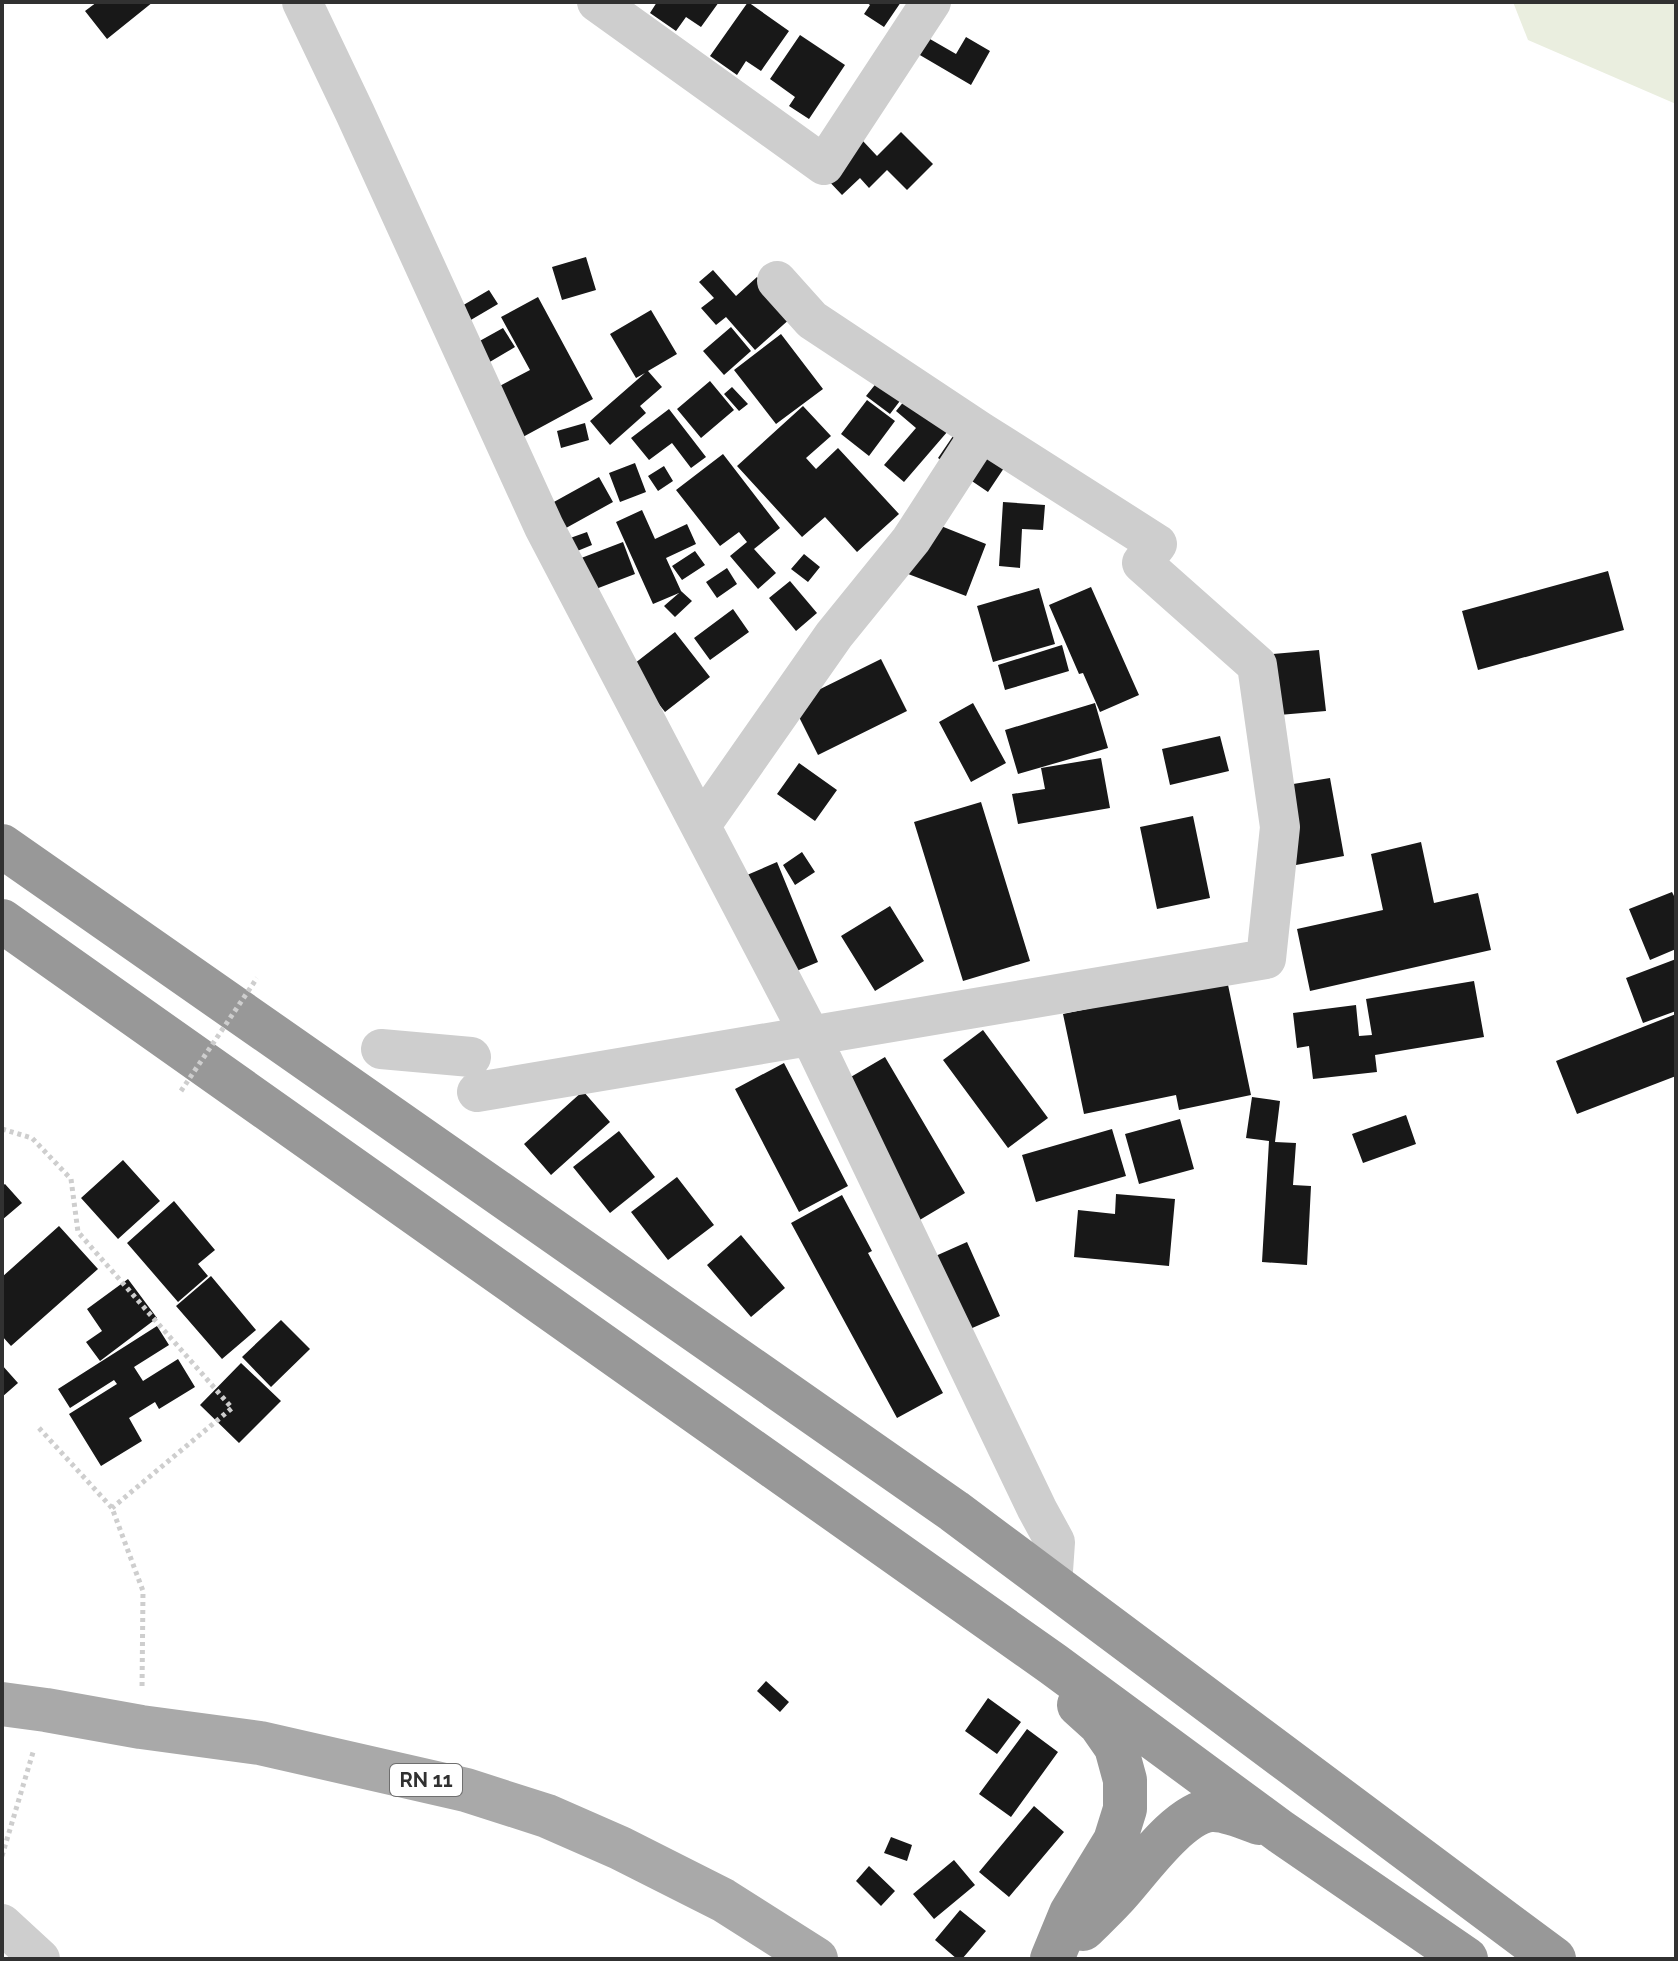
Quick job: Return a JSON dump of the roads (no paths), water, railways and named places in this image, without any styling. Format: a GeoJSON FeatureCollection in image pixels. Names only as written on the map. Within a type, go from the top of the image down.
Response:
{"type":"FeatureCollection","features":[{"type":"Feature","properties":{"kind":"highway"},"geometry":{"type":"LineString","coordinates":[[2,846],[941,1502],[1554,1959]]}},
{"type":"Feature","properties":{"kind":"highway"},"geometry":{"type":"LineString","coordinates":[[2,921],[1066,1674],[1281,1832],[1466,1959]]}},
{"type":"Feature","properties":{"kind":"highway"},"geometry":{"type":"LineString","coordinates":[[827,1505],[933,1595],[1060,1686],[1100,1724],[1116,1747],[1125,1780],[1125,1809],[1115,1841],[1071,1913],[1052,1959]]}},
{"type":"Feature","properties":{"kind":"highway"},"geometry":{"type":"LineString","coordinates":[[1052,1959],[1115,1898],[1166,1839],[1187,1820],[1211,1810],[1237,1814],[1281,1832]]}},
{"type":"Feature","properties":{"kind":"main road","name":"RN 11"},"geometry":{"type":"LineString","coordinates":[[2,1704],[260,1743],[466,1790],[547,1816],[620,1848],[723,1900],[816,1959]]}},
{"type":"Feature","properties":{"kind":"street"},"geometry":{"type":"LineString","coordinates":[[302,2],[544,527],[811,1037],[1055,1542],[1052,1585]]}},
{"type":"Feature","properties":{"kind":"street"},"geometry":{"type":"LineString","coordinates":[[597,2],[824,165],[931,2]]}},
{"type":"Feature","properties":{"kind":"street"},"geometry":{"type":"LineString","coordinates":[[381,1049],[474,1075],[811,1037],[1266,959],[1280,827],[1257,665],[1142,563],[1157,544],[812,320],[777,281]]}},
{"type":"Feature","properties":{"kind":"street"},"geometry":{"type":"LineString","coordinates":[[701,825],[834,635],[911,540],[981,432]]}},
{"type":"Feature","properties":{"kind":"street"},"geometry":{"type":"LineString","coordinates":[[2,1924],[40,1959]]}}]}
